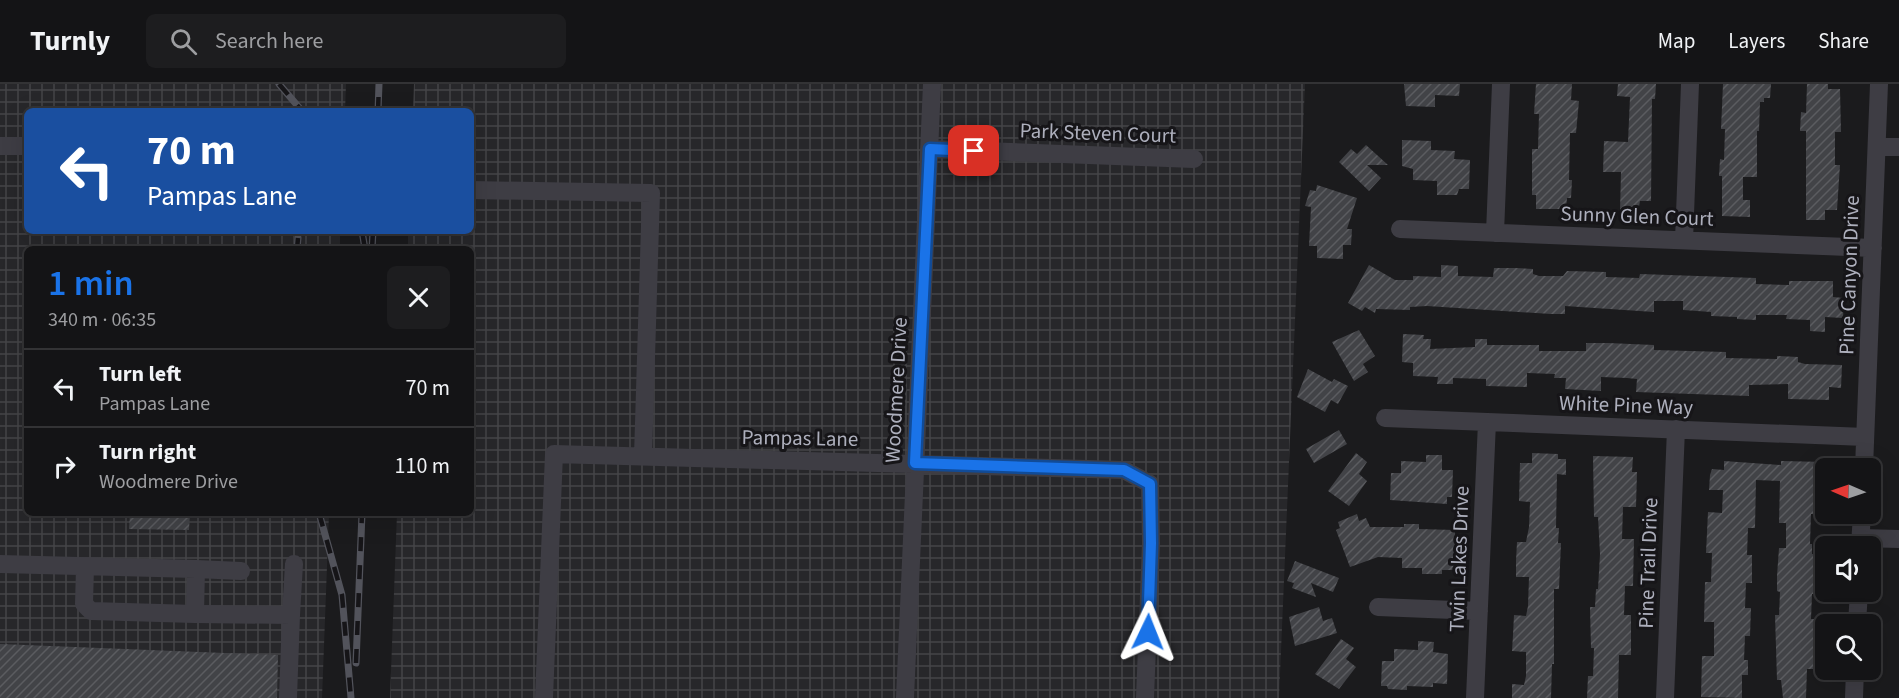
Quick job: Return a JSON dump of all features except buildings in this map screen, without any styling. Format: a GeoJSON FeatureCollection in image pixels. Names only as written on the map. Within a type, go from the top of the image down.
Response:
{"type":"FeatureCollection","features":[{"type":"Feature","properties":{"kind":"street","name":"Woodmere Drive"},"geometry":{"type":"LineString","coordinates":[[905,698],[932,84]]}},
{"type":"Feature","properties":{"kind":"street"},"geometry":{"type":"LineString","coordinates":[[1495,232],[1501,84]]}},
{"type":"Feature","properties":{"kind":"street"},"geometry":{"type":"LineString","coordinates":[[1684,240],[1690,84]]}},
{"type":"Feature","properties":{"kind":"street","name":"Pine Canyon Drive"},"geometry":{"type":"LineString","coordinates":[[1864,458],[1879,84]]}},
{"type":"Feature","properties":{"kind":"street"},"geometry":{"type":"LineString","coordinates":[[0,146],[24,146]]}},
{"type":"Feature","properties":{"kind":"street"},"geometry":{"type":"LineString","coordinates":[[1877,147],[1899,147]]}},
{"type":"Feature","properties":{"kind":"street","name":"Park Steven Court"},"geometry":{"type":"LineString","coordinates":[[930,149],[1194,159]]}},
{"type":"Feature","properties":{"kind":"street"},"geometry":{"type":"LineString","coordinates":[[474,190],[651,193],[643,456]]}},
{"type":"Feature","properties":{"kind":"street","name":"Sunny Glen Court"},"geometry":{"type":"LineString","coordinates":[[1400,229],[1873,248]]}},
{"type":"Feature","properties":{"kind":"street","name":"White Pine Way"},"geometry":{"type":"LineString","coordinates":[[1385,418],[1865,437]]}},
{"type":"Feature","properties":{"kind":"street","name":"Twin Lakes Drive"},"geometry":{"type":"LineString","coordinates":[[1475,698],[1487,422]]}},
{"type":"Feature","properties":{"kind":"street","name":"Pine Trail Drive"},"geometry":{"type":"LineString","coordinates":[[1665,698],[1676,429]]}},
{"type":"Feature","properties":{"kind":"street","name":"Pampas Lane"},"geometry":{"type":"LineString","coordinates":[[544,698],[554,454],[1124,470],[1150,484],[1151,543],[1145,698]]}},
{"type":"Feature","properties":{"kind":"street"},"geometry":{"type":"LineString","coordinates":[[1881,540],[1899,539]]}},
{"type":"Feature","properties":{"kind":"street"},"geometry":{"type":"LineString","coordinates":[[0,564],[241,571]]}},
{"type":"Feature","properties":{"kind":"street"},"geometry":{"type":"LineString","coordinates":[[288,698],[294,564]]}},
{"type":"Feature","properties":{"kind":"street"},"geometry":{"type":"LineString","coordinates":[[85,567],[84,604],[91,611],[291,615]]}},
{"type":"Feature","properties":{"kind":"street"},"geometry":{"type":"LineString","coordinates":[[195,614],[196,569]]}},
{"type":"Feature","properties":{"kind":"street"},"geometry":{"type":"LineString","coordinates":[[1378,607],[1479,611]]}},
{"type":"Feature","properties":{"kind":"street"},"geometry":{"type":"LineString","coordinates":[[1854,698],[1855,680]]}},
{"type":"Feature","properties":{"kind":"shaded area"},"geometry":{"type":"Polygon","coordinates":[[[0,84],[346,84],[345,108],[24,108],[24,234],[340,234],[340,246],[24,246],[24,516],[329,516],[322,698],[0,698],[0,84]]]}},
{"type":"Feature","properties":{"kind":"shaded area"},"geometry":{"type":"Polygon","coordinates":[[[414,84],[1305,84],[1279,698],[390,698],[397,516],[474,516],[474,246],[408,246],[408,234],[474,234],[474,108],[413,108],[414,84]]]}},
{"type":"Feature","properties":{"kind":"railway"},"geometry":{"type":"LineString","coordinates":[[279,84],[299,108]]}},
{"type":"Feature","properties":{"kind":"railway"},"geometry":{"type":"LineString","coordinates":[[378,108],[379,84]]}},
{"type":"Feature","properties":{"kind":"railway"},"geometry":{"type":"LineString","coordinates":[[362,234],[364,246]]}},
{"type":"Feature","properties":{"kind":"railway"},"geometry":{"type":"LineString","coordinates":[[372,246],[373,234]]}},
{"type":"Feature","properties":{"kind":"railway"},"geometry":{"type":"LineString","coordinates":[[297,246],[298,238]]}},
{"type":"Feature","properties":{"kind":"railway"},"geometry":{"type":"LineString","coordinates":[[320,516],[342,595],[351,698]]}},
{"type":"Feature","properties":{"kind":"railway"},"geometry":{"type":"LineString","coordinates":[[356,663],[362,516]]}},
{"type":"Feature","properties":{"kind":"route"},"geometry":{"type":"LineString","coordinates":[[974,151],[930,149],[915,463],[1124,470],[1150,484],[1148,632]]}}]}
